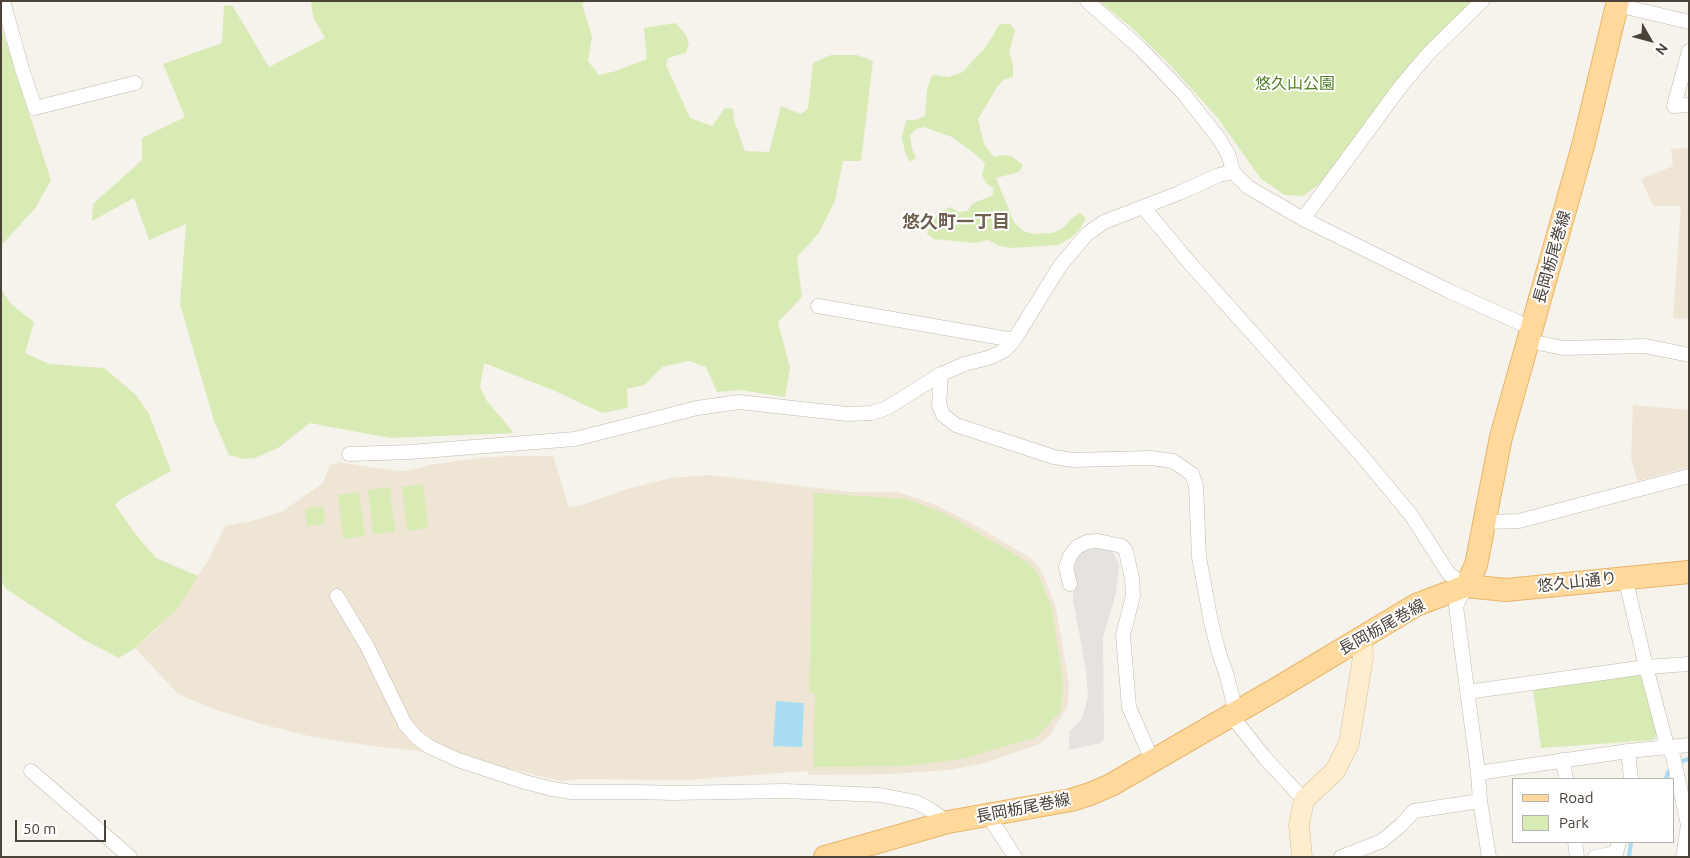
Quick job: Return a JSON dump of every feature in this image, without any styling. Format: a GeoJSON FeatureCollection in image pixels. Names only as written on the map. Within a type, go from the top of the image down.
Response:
{"type":"FeatureCollection","features":[{"type":"Feature","properties":{"kind":"main road","name":"長岡栃尾巻線"},"geometry":{"type":"LineString","coordinates":[[825,857],[948,822],[1071,800],[1090,794],[1111,785],[1416,605],[1466,586],[1476,565],[1501,437],[1583,146],[1616,2]]}},
{"type":"Feature","properties":{"kind":"main road","name":"悠久山通り"},"geometry":{"type":"LineString","coordinates":[[1466,586],[1506,590],[1689,572]]}},
{"type":"Feature","properties":{"kind":"main road"},"geometry":{"type":"LineString","coordinates":[[1302,857],[1299,825],[1304,800],[1335,770],[1343,758],[1349,743],[1363,657],[1362,637]]}},
{"type":"Feature","properties":{"kind":"street"},"geometry":{"type":"LineString","coordinates":[[3,1],[35,108],[135,83]]}},
{"type":"Feature","properties":{"kind":"street"},"geometry":{"type":"LineString","coordinates":[[1087,1],[1141,49],[1184,94],[1220,140],[1229,156],[1233,172],[1248,186],[1303,218],[1449,291],[1520,323],[1531,334],[1563,348],[1645,346],[1689,355]]}},
{"type":"Feature","properties":{"kind":"street"},"geometry":{"type":"LineString","coordinates":[[1303,218],[1406,80],[1428,54],[1482,1]]}},
{"type":"Feature","properties":{"kind":"street"},"geometry":{"type":"LineString","coordinates":[[1616,2],[1689,22]]}},
{"type":"Feature","properties":{"kind":"street"},"geometry":{"type":"LineString","coordinates":[[1689,51],[1674,106],[1689,105]]}},
{"type":"Feature","properties":{"kind":"street"},"geometry":{"type":"LineString","coordinates":[[349,454],[410,452],[575,439],[697,408],[739,402],[847,414],[872,413],[887,408],[941,374],[965,364],[991,357],[1005,350],[1014,340],[1060,266],[1087,234],[1104,222],[1144,208],[1219,175],[1233,172]]}},
{"type":"Feature","properties":{"kind":"street"},"geometry":{"type":"LineString","coordinates":[[1144,208],[1188,261],[1362,456],[1410,515],[1449,574],[1466,586],[1456,606],[1489,857]]}},
{"type":"Feature","properties":{"kind":"street"},"geometry":{"type":"LineString","coordinates":[[818,306],[1014,340]]}},
{"type":"Feature","properties":{"kind":"street"},"geometry":{"type":"LineString","coordinates":[[941,374],[939,405],[943,415],[956,425],[1054,457],[1073,460],[1152,458],[1172,461],[1192,474],[1196,486],[1199,557],[1218,653],[1227,676],[1234,705],[1231,715],[1304,800]]}},
{"type":"Feature","properties":{"kind":"street"},"geometry":{"type":"LineString","coordinates":[[1485,522],[1519,521],[1689,476]]}},
{"type":"Feature","properties":{"kind":"street"},"geometry":{"type":"LineString","coordinates":[[1070,584],[1066,567],[1070,556],[1077,547],[1087,542],[1098,541],[1122,546],[1126,551],[1132,579],[1132,596],[1123,635],[1129,707],[1152,760]]}},
{"type":"Feature","properties":{"kind":"street"},"geometry":{"type":"LineString","coordinates":[[1625,577],[1646,667],[1677,773],[1688,825],[1683,857]]}},
{"type":"Feature","properties":{"kind":"street"},"geometry":{"type":"LineString","coordinates":[[337,596],[367,646],[405,724],[416,737],[430,747],[458,760],[525,782],[572,792],[672,794],[785,791],[880,795],[916,802],[948,822]]}},
{"type":"Feature","properties":{"kind":"street"},"geometry":{"type":"LineString","coordinates":[[1467,692],[1646,667],[1689,664]]}},
{"type":"Feature","properties":{"kind":"street"},"geometry":{"type":"LineString","coordinates":[[1478,773],[1628,751],[1670,751],[1689,745]]}},
{"type":"Feature","properties":{"kind":"street"},"geometry":{"type":"LineString","coordinates":[[1628,751],[1631,778]]}},
{"type":"Feature","properties":{"kind":"street"},"geometry":{"type":"LineString","coordinates":[[1563,760],[1566,778]]}},
{"type":"Feature","properties":{"kind":"street"},"geometry":{"type":"LineString","coordinates":[[31,771],[130,857]]}},
{"type":"Feature","properties":{"kind":"street"},"geometry":{"type":"LineString","coordinates":[[1341,857],[1382,841],[1414,811],[1480,800]]}},
{"type":"Feature","properties":{"kind":"street"},"geometry":{"type":"LineString","coordinates":[[988,815],[1015,857]]}},
{"type":"Feature","properties":{"kind":"street"},"geometry":{"type":"LineString","coordinates":[[1575,843],[1577,857]]}},
{"type":"Feature","properties":{"kind":"street"},"geometry":{"type":"LineString","coordinates":[[1595,857],[1616,853],[1619,843]]}},
{"type":"Feature","properties":{"kind":"shaded area"},"geometry":{"type":"Polygon","coordinates":[[[1689,148],[1689,319],[1673,318],[1681,206],[1653,206],[1641,179],[1673,166],[1671,149],[1689,148]]]}},
{"type":"Feature","properties":{"kind":"shaded area"},"geometry":{"type":"Polygon","coordinates":[[[1633,405],[1689,410],[1689,467],[1637,481],[1631,457],[1633,405]]]}},
{"type":"Feature","properties":{"kind":"shaded area"},"geometry":{"type":"Polygon","coordinates":[[[553,456],[569,507],[582,505],[627,489],[671,478],[711,475],[849,492],[898,492],[936,505],[975,525],[1032,559],[1042,572],[1056,608],[1069,684],[1068,705],[1050,735],[1039,744],[985,763],[949,770],[891,774],[809,775],[807,771],[686,780],[581,779],[561,781],[465,758],[309,736],[213,709],[178,694],[135,648],[157,629],[191,585],[207,562],[225,526],[252,521],[283,511],[323,483],[330,465],[339,462],[405,471],[478,458],[553,456]]]}},
{"type":"Feature","properties":{"kind":"shaded area"},"geometry":{"type":"Polygon","coordinates":[[[1107,549],[1113,552],[1119,564],[1116,593],[1103,638],[1104,739],[1101,743],[1069,750],[1069,732],[1082,719],[1088,697],[1086,671],[1073,599],[1074,572],[1076,558],[1085,550],[1107,549]]]}},
{"type":"Feature","properties":{"kind":"green space"},"geometry":{"type":"Polygon","coordinates":[[[313,1],[586,1],[582,4],[592,37],[588,61],[599,75],[616,71],[647,59],[644,28],[676,23],[686,35],[689,45],[685,53],[668,58],[666,65],[690,118],[712,126],[725,108],[733,109],[734,120],[745,151],[769,152],[781,106],[801,114],[808,109],[813,63],[831,55],[857,55],[873,61],[861,161],[843,161],[835,201],[819,233],[797,257],[802,297],[778,322],[790,368],[785,397],[741,390],[717,392],[706,367],[689,361],[662,367],[645,385],[627,389],[628,408],[602,413],[555,391],[484,363],[480,387],[487,401],[514,433],[390,438],[310,423],[278,448],[255,458],[243,459],[229,455],[214,421],[180,304],[186,224],[149,240],[134,198],[92,221],[93,204],[142,160],[142,138],[185,117],[163,64],[222,43],[224,6],[232,5],[269,67],[325,38],[314,19],[311,4],[313,1]]]}},
{"type":"Feature","properties":{"kind":"green space","name":"悠久山公園"},"geometry":{"type":"Polygon","coordinates":[[[1099,1],[1474,1],[1328,178],[1303,196],[1285,195],[1261,179],[1217,117],[1168,63],[1131,27],[1099,1]]]}},
{"type":"Feature","properties":{"kind":"green space"},"geometry":{"type":"Polygon","coordinates":[[[1000,24],[1010,24],[1015,30],[1009,53],[1013,64],[1013,77],[1003,80],[978,119],[984,144],[994,157],[1011,156],[1023,165],[1019,172],[996,178],[1014,222],[1023,231],[1034,234],[1052,233],[1062,229],[1072,218],[1080,213],[1086,218],[1080,229],[1071,238],[1058,245],[1012,248],[1000,246],[988,240],[974,243],[934,239],[927,234],[932,222],[939,213],[950,207],[959,212],[967,211],[973,203],[992,196],[994,189],[986,183],[982,175],[985,163],[952,137],[924,127],[916,129],[910,135],[912,149],[916,158],[910,162],[905,152],[902,138],[906,120],[915,120],[925,116],[927,90],[932,75],[948,77],[963,72],[983,51],[1000,24]]]}},
{"type":"Feature","properties":{"kind":"green space"},"geometry":{"type":"Polygon","coordinates":[[[1,27],[51,180],[36,207],[1,246],[1,27]]]}},
{"type":"Feature","properties":{"kind":"green space"},"geometry":{"type":"Polygon","coordinates":[[[1,289],[11,304],[34,322],[25,353],[49,364],[104,368],[136,395],[149,414],[171,471],[121,499],[115,505],[136,535],[156,558],[198,576],[179,607],[135,648],[119,658],[84,640],[6,589],[1,580],[1,289]]]}},
{"type":"Feature","properties":{"kind":"green space"},"geometry":{"type":"Polygon","coordinates":[[[423,484],[428,528],[407,531],[402,487],[423,484]]]}},
{"type":"Feature","properties":{"kind":"green space"},"geometry":{"type":"Polygon","coordinates":[[[390,487],[395,532],[373,534],[368,490],[390,487]]]}},
{"type":"Feature","properties":{"kind":"green space"},"geometry":{"type":"Polygon","coordinates":[[[359,492],[365,536],[343,539],[338,495],[359,492]]]}},
{"type":"Feature","properties":{"kind":"green space"},"geometry":{"type":"Polygon","coordinates":[[[814,493],[907,499],[946,514],[1029,563],[1039,576],[1052,610],[1063,682],[1061,711],[1037,737],[962,759],[906,766],[813,767],[815,693],[809,693],[814,493]]]}},
{"type":"Feature","properties":{"kind":"green space"},"geometry":{"type":"Polygon","coordinates":[[[323,506],[325,524],[307,526],[305,509],[323,506]]]}},
{"type":"Feature","properties":{"kind":"green space"},"geometry":{"type":"Polygon","coordinates":[[[1642,673],[1658,732],[1654,740],[1541,748],[1533,688],[1642,673]]]}},
{"type":"Feature","properties":{"kind":"water"},"geometry":{"type":"Polygon","coordinates":[[[776,701],[804,703],[802,747],[773,746],[776,701]]]}},
{"type":"Feature","properties":{"kind":"waterway"},"geometry":{"type":"LineString","coordinates":[[1677,765],[1689,759]]}},
{"type":"Feature","properties":{"kind":"waterway"},"geometry":{"type":"LineString","coordinates":[[1666,778],[1668,772],[1672,769]]}},
{"type":"Feature","properties":{"kind":"waterway"},"geometry":{"type":"LineString","coordinates":[[1629,857],[1631,843]]}},
{"type":"Feature","properties":{"kind":"district","name":"悠久町一丁目"},"geometry":{"type":"Point","coordinates":[956,222]}}]}
